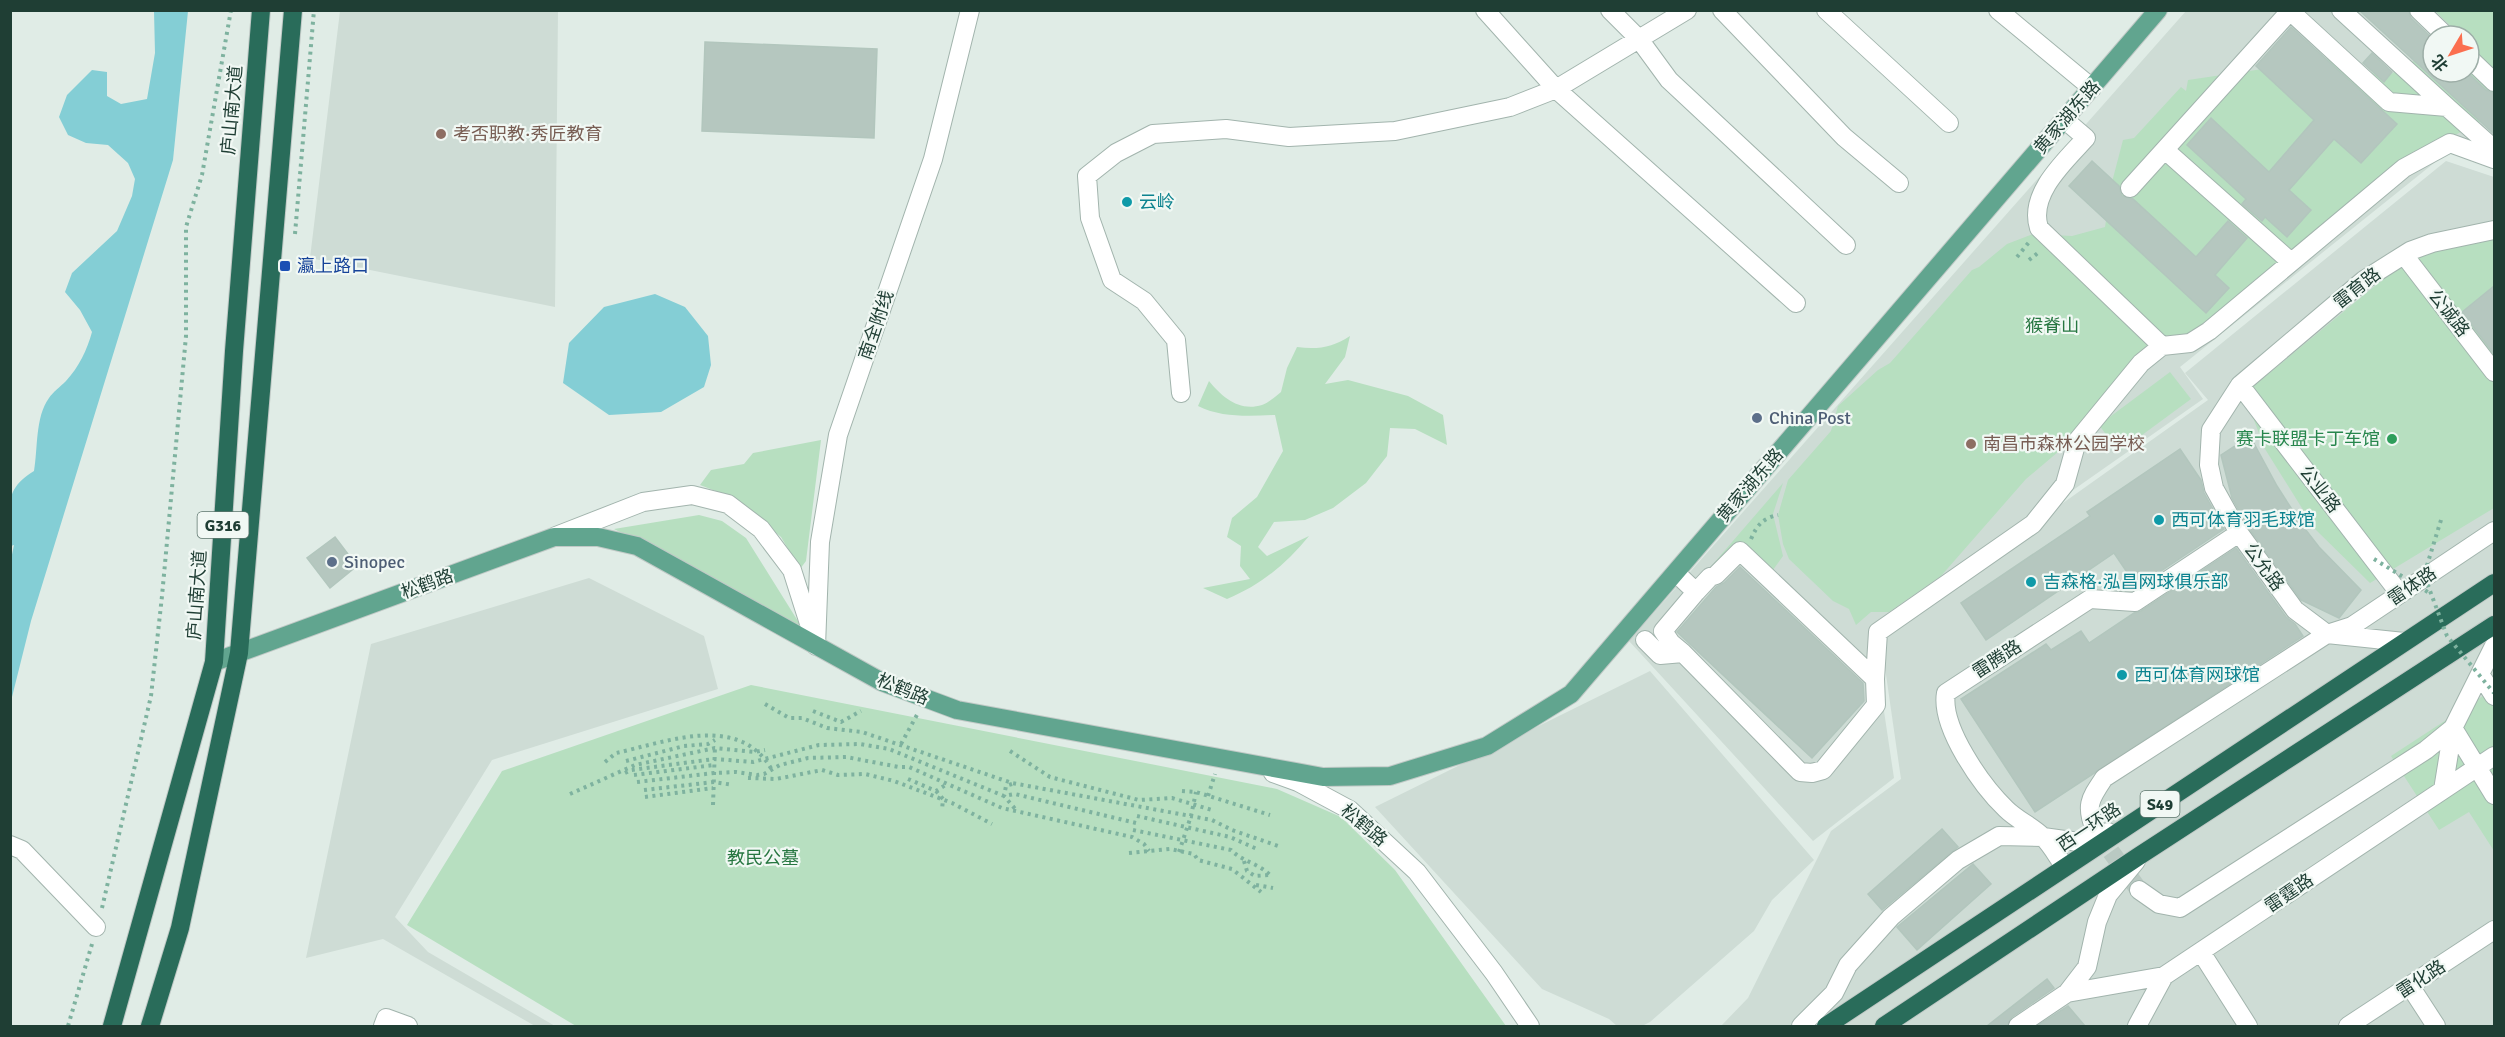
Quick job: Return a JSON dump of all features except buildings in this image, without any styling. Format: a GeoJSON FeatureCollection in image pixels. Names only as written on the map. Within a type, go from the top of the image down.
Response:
{"type":"FeatureCollection","features":[{"type":"Feature","properties":{"kind":"highway","name":"庐山南大道"},"geometry":{"type":"LineString","coordinates":[[112,1026],[214,662],[234,351],[261,10]]}},
{"type":"Feature","properties":{"kind":"highway","name":"G316"},"geometry":{"type":"LineString","coordinates":[[150,1026],[180,928],[239,653],[293,10]]}},
{"type":"Feature","properties":{"kind":"highway","name":"西一环路"},"geometry":{"type":"LineString","coordinates":[[1826,1026],[2494,583]]}},
{"type":"Feature","properties":{"kind":"highway","name":"S49"},"geometry":{"type":"LineString","coordinates":[[1884,1026],[2139,856],[2494,626]]}},
{"type":"Feature","properties":{"kind":"main road","name":"黄家湖东路"},"geometry":{"type":"LineString","coordinates":[[1241,761],[1323,777],[1390,776],[1487,746],[1571,694],[2158,10]]}},
{"type":"Feature","properties":{"kind":"main road","name":"松鹤路"},"geometry":{"type":"LineString","coordinates":[[214,662],[554,537],[598,537],[637,546],[882,682],[925,699],[957,710],[1241,761]]}},
{"type":"Feature","properties":{"kind":"street","name":"南全附线"},"geometry":{"type":"LineString","coordinates":[[816,646],[820,542],[838,435],[933,159],[970,10]]}},
{"type":"Feature","properties":{"kind":"street"},"geometry":{"type":"LineString","coordinates":[[1485,10],[1556,89],[1796,303]]}},
{"type":"Feature","properties":{"kind":"street"},"geometry":{"type":"LineString","coordinates":[[1610,10],[1639,39],[1669,80],[1846,245]]}},
{"type":"Feature","properties":{"kind":"street"},"geometry":{"type":"LineString","coordinates":[[1181,393],[1176,340],[1144,301],[1112,280],[1090,218],[1087,176],[1116,153],[1153,134],[1226,129],[1289,137],[1395,131],[1510,107],[1556,89],[1687,10]]}},
{"type":"Feature","properties":{"kind":"street"},"geometry":{"type":"LineString","coordinates":[[1722,10],[1844,137],[1899,183]]}},
{"type":"Feature","properties":{"kind":"street"},"geometry":{"type":"LineString","coordinates":[[1826,10],[1950,123]]}},
{"type":"Feature","properties":{"kind":"street"},"geometry":{"type":"LineString","coordinates":[[1998,10],[2092,88]]}},
{"type":"Feature","properties":{"kind":"street"},"geometry":{"type":"LineString","coordinates":[[2341,10],[2494,149]]}},
{"type":"Feature","properties":{"kind":"street"},"geometry":{"type":"LineString","coordinates":[[2419,10],[2434,24]]}},
{"type":"Feature","properties":{"kind":"street"},"geometry":{"type":"LineString","coordinates":[[2130,188],[2165,150],[2218,102],[2291,11],[2389,102],[2447,107]]}},
{"type":"Feature","properties":{"kind":"street"},"geometry":{"type":"LineString","coordinates":[[2481,70],[2494,82]]}},
{"type":"Feature","properties":{"kind":"street"},"geometry":{"type":"LineString","coordinates":[[2065,120],[2086,138],[2045,188],[2038,204],[2036,219],[2039,228],[2162,346]]}},
{"type":"Feature","properties":{"kind":"street"},"geometry":{"type":"LineString","coordinates":[[1875,679],[1740,551],[1716,575],[1710,577],[1663,631],[1671,643],[1800,772],[1812,773],[1823,770],[1876,705],[1878,632],[2033,524],[2065,484],[2077,441],[2141,363],[2162,346],[2190,343],[2199,337],[2404,168],[2450,143],[2494,159]]}},
{"type":"Feature","properties":{"kind":"street"},"geometry":{"type":"LineString","coordinates":[[2165,150],[2291,262]]}},
{"type":"Feature","properties":{"kind":"street","name":"雷育路"},"geometry":{"type":"LineString","coordinates":[[2240,385],[2364,280],[2404,255],[2432,243],[2494,230]]}},
{"type":"Feature","properties":{"kind":"street","name":"公诚路"},"geometry":{"type":"LineString","coordinates":[[2404,255],[2494,372]]}},
{"type":"Feature","properties":{"kind":"street","name":"公允路"},"geometry":{"type":"LineString","coordinates":[[2240,385],[2211,430],[2209,465],[2214,488],[2239,533],[2295,610],[2327,634]]}},
{"type":"Feature","properties":{"kind":"street","name":"公业路"},"geometry":{"type":"LineString","coordinates":[[2240,385],[2400,594]]}},
{"type":"Feature","properties":{"kind":"street"},"geometry":{"type":"LineString","coordinates":[[554,537],[643,502],[692,495],[728,504],[761,529],[792,570],[816,646]]}},
{"type":"Feature","properties":{"kind":"street","name":"雷体路"},"geometry":{"type":"LineString","coordinates":[[2095,830],[2089,816],[2090,798],[2104,778],[2327,634],[2352,626],[2494,531]]}},
{"type":"Feature","properties":{"kind":"street","name":"雷腾路"},"geometry":{"type":"LineString","coordinates":[[2065,867],[2043,837],[2006,810],[1974,770],[1955,734],[1944,704],[1946,693],[2090,599],[2135,602],[2239,533]]}},
{"type":"Feature","properties":{"kind":"street"},"geometry":{"type":"LineString","coordinates":[[1676,573],[1696,592]]}},
{"type":"Feature","properties":{"kind":"street"},"geometry":{"type":"LineString","coordinates":[[2327,634],[2404,642]]}},
{"type":"Feature","properties":{"kind":"street"},"geometry":{"type":"LineString","coordinates":[[1645,640],[1660,656],[1683,653]]}},
{"type":"Feature","properties":{"kind":"street"},"geometry":{"type":"LineString","coordinates":[[2443,790],[2453,728],[2494,646]]}},
{"type":"Feature","properties":{"kind":"street"},"geometry":{"type":"LineString","coordinates":[[2480,674],[2494,695]]}},
{"type":"Feature","properties":{"kind":"street"},"geometry":{"type":"LineString","coordinates":[[2453,728],[2494,795]]}},
{"type":"Feature","properties":{"kind":"street"},"geometry":{"type":"LineString","coordinates":[[2139,890],[2159,904],[2180,908],[2426,750],[2453,728]]}},
{"type":"Feature","properties":{"kind":"street","name":"雷霆路"},"geometry":{"type":"LineString","coordinates":[[2067,993],[2164,976],[2494,756]]}},
{"type":"Feature","properties":{"kind":"street","name":"松鹤路"},"geometry":{"type":"LineString","coordinates":[[1241,761],[1298,782],[1350,810],[1417,872],[1494,973],[1530,1026]]}},
{"type":"Feature","properties":{"kind":"street"},"geometry":{"type":"LineString","coordinates":[[1801,1026],[1834,993],[1848,965],[1891,917],[1958,860],[1999,836],[2043,837],[2079,842],[2127,826]]}},
{"type":"Feature","properties":{"kind":"street"},"geometry":{"type":"LineString","coordinates":[[10,845],[22,850],[96,927]]}},
{"type":"Feature","properties":{"kind":"street"},"geometry":{"type":"LineString","coordinates":[[2018,1026],[2067,993],[2087,967],[2097,922],[2108,895],[2139,856]]}},
{"type":"Feature","properties":{"kind":"street","name":"雷化路"},"geometry":{"type":"LineString","coordinates":[[2348,1026],[2494,930]]}},
{"type":"Feature","properties":{"kind":"street"},"geometry":{"type":"LineString","coordinates":[[2201,952],[2248,1026]]}},
{"type":"Feature","properties":{"kind":"street"},"geometry":{"type":"LineString","coordinates":[[2137,1026],[2164,976]]}},
{"type":"Feature","properties":{"kind":"street"},"geometry":{"type":"LineString","coordinates":[[2410,986],[2436,1026]]}},
{"type":"Feature","properties":{"kind":"street"},"geometry":{"type":"LineString","coordinates":[[383,1026],[386,1018],[408,1026]]}},
{"type":"Feature","properties":{"kind":"path"},"geometry":{"type":"LineString","coordinates":[[68,1026],[96,927],[151,696],[186,336],[186,226],[202,175],[231,10]]}},
{"type":"Feature","properties":{"kind":"path"},"geometry":{"type":"LineString","coordinates":[[1740,551],[1749,544],[1759,523],[1767,517],[1778,515]]}},
{"type":"Feature","properties":{"kind":"path"},"geometry":{"type":"LineString","coordinates":[[2441,520],[2424,575],[2447,636],[2494,695]]}},
{"type":"Feature","properties":{"kind":"path"},"geometry":{"type":"LineString","coordinates":[[2374,560],[2431,594]]}},
{"type":"Feature","properties":{"kind":"path"},"geometry":{"type":"LineString","coordinates":[[901,744],[925,699]]}},
{"type":"Feature","properties":{"kind":"path"},"geometry":{"type":"LineString","coordinates":[[765,704],[789,718],[802,718],[827,728],[849,729],[901,744],[1012,783],[1212,820],[1232,830],[1281,847]]}},
{"type":"Feature","properties":{"kind":"path"},"geometry":{"type":"LineString","coordinates":[[813,711],[841,722],[849,729]]}},
{"type":"Feature","properties":{"kind":"path"},"geometry":{"type":"LineString","coordinates":[[841,722],[861,711]]}},
{"type":"Feature","properties":{"kind":"path"},"geometry":{"type":"LineString","coordinates":[[605,762],[616,753],[699,735],[739,739],[759,751],[766,758],[772,770]]}},
{"type":"Feature","properties":{"kind":"path"},"geometry":{"type":"LineString","coordinates":[[713,805],[715,738]]}},
{"type":"Feature","properties":{"kind":"path"},"geometry":{"type":"LineString","coordinates":[[626,761],[684,746],[708,744],[715,738]]}},
{"type":"Feature","properties":{"kind":"path"},"geometry":{"type":"LineString","coordinates":[[625,774],[631,770],[714,759],[753,762],[819,745],[860,744],[889,749],[1005,796],[1017,811]]}},
{"type":"Feature","properties":{"kind":"path"},"geometry":{"type":"LineString","coordinates":[[570,794],[635,765],[715,748],[765,750]]}},
{"type":"Feature","properties":{"kind":"path"},"geometry":{"type":"LineString","coordinates":[[1010,750],[1050,777],[1139,800],[1172,798],[1212,810]]}},
{"type":"Feature","properties":{"kind":"path"},"geometry":{"type":"LineString","coordinates":[[637,782],[714,772],[757,775],[780,765],[808,758],[846,757],[909,767],[1002,808],[1132,837],[1144,844],[1149,851]]}},
{"type":"Feature","properties":{"kind":"path"},"geometry":{"type":"LineString","coordinates":[[634,775],[714,765]]}},
{"type":"Feature","properties":{"kind":"path"},"geometry":{"type":"LineString","coordinates":[[748,778],[776,778],[822,770],[838,775],[865,774],[894,781],[964,808],[992,824]]}},
{"type":"Feature","properties":{"kind":"path"},"geometry":{"type":"LineString","coordinates":[[908,778],[936,791],[942,800],[942,810]]}},
{"type":"Feature","properties":{"kind":"path"},"geometry":{"type":"LineString","coordinates":[[644,790],[714,782],[734,785]]}},
{"type":"Feature","properties":{"kind":"path"},"geometry":{"type":"LineString","coordinates":[[1005,796],[1006,786],[1012,783]]}},
{"type":"Feature","properties":{"kind":"path"},"geometry":{"type":"LineString","coordinates":[[936,791],[947,784]]}},
{"type":"Feature","properties":{"kind":"path"},"geometry":{"type":"LineString","coordinates":[[645,797],[713,788]]}},
{"type":"Feature","properties":{"kind":"path"},"geometry":{"type":"LineString","coordinates":[[1182,791],[1196,792],[1270,815]]}},
{"type":"Feature","properties":{"kind":"path"},"geometry":{"type":"LineString","coordinates":[[1179,852],[1196,792]]}},
{"type":"Feature","properties":{"kind":"path"},"geometry":{"type":"LineString","coordinates":[[1005,796],[1015,794],[1136,823]]}},
{"type":"Feature","properties":{"kind":"path"},"geometry":{"type":"LineString","coordinates":[[1137,816],[1230,837],[1257,849]]}},
{"type":"Feature","properties":{"kind":"path"},"geometry":{"type":"LineString","coordinates":[[1133,830],[1231,850],[1244,861],[1256,864],[1270,875],[1255,876],[1247,871],[1244,861]]}},
{"type":"Feature","properties":{"kind":"path"},"geometry":{"type":"LineString","coordinates":[[1129,853],[1170,849],[1194,854],[1198,860],[1232,869],[1261,892]]}},
{"type":"Feature","properties":{"kind":"path"},"geometry":{"type":"LineString","coordinates":[[1255,885],[1273,888]]}},
{"type":"Feature","properties":{"kind":"shaded area","name":"考否职教·秀匠教育"},"geometry":{"type":"Polygon","coordinates":[[[340,11],[558,11],[555,307],[310,258],[340,11]]]}},
{"type":"Feature","properties":{"kind":"shaded area","name":"南昌市森林公园学校"},"geometry":{"type":"Polygon","coordinates":[[[2186,11],[2494,11],[2494,168],[2449,151],[2180,367],[2203,399],[1872,631],[1894,778],[1813,841],[1629,641],[2186,11]]]}},
{"type":"Feature","properties":{"kind":"shaded area"},"geometry":{"type":"Polygon","coordinates":[[[2446,161],[2494,177],[2494,1026],[1721,1026],[1748,998],[1831,831],[1901,779],[1880,633],[2208,400],[2185,373],[2446,161]]]}},
{"type":"Feature","properties":{"kind":"shaded area"},"geometry":{"type":"Polygon","coordinates":[[[589,578],[704,636],[718,689],[492,760],[395,917],[428,952],[555,1026],[535,1026],[383,939],[306,958],[371,644],[589,578]]]}},
{"type":"Feature","properties":{"kind":"shaded area"},"geometry":{"type":"Polygon","coordinates":[[[1650,671],[1814,860],[1772,900],[1754,931],[1650,1022],[1642,1026],[1617,1026],[1609,1019],[1542,989],[1375,807],[1650,671]]]}},
{"type":"Feature","properties":{"kind":"green space","name":"猴脊山"},"geometry":{"type":"Polygon","coordinates":[[[2435,11],[2494,11],[2494,119],[2484,120],[2403,162],[2209,321],[2117,388],[2058,452],[2026,479],[1941,576],[1889,612],[1871,612],[1856,625],[1849,609],[1833,601],[1789,559],[1783,544],[1778,515],[1788,480],[1831,431],[1838,406],[1878,370],[1890,363],[1972,270],[2007,244],[2033,234],[2072,236],[2105,227],[2112,182],[2123,140],[2134,138],[2181,87],[2186,91],[2188,80],[2338,58],[2384,78],[2421,57],[2421,84],[2481,84],[2481,24],[2449,24],[2435,11]]]}},
{"type":"Feature","properties":{"kind":"green space"},"geometry":{"type":"Polygon","coordinates":[[[2494,224],[2494,508],[2370,583],[2315,529],[2265,449],[2244,394],[2428,242],[2494,224]]]}},
{"type":"Feature","properties":{"kind":"green space"},"geometry":{"type":"Polygon","coordinates":[[[1350,336],[1345,357],[1325,384],[1348,380],[1408,396],[1443,415],[1447,445],[1415,429],[1390,428],[1387,456],[1366,483],[1333,508],[1305,520],[1274,522],[1258,547],[1267,556],[1309,536],[1282,565],[1251,587],[1227,599],[1203,588],[1250,579],[1240,566],[1241,546],[1227,537],[1232,518],[1257,497],[1283,451],[1275,415],[1246,416],[1216,413],[1198,406],[1209,381],[1232,402],[1254,407],[1262,405],[1281,392],[1287,368],[1297,347],[1325,347],[1350,336]]]}},
{"type":"Feature","properties":{"kind":"green space"},"geometry":{"type":"Polygon","coordinates":[[[2170,372],[2191,399],[2119,452],[2099,425],[2170,372]]]}},
{"type":"Feature","properties":{"kind":"green space"},"geometry":{"type":"Polygon","coordinates":[[[821,440],[806,561],[800,569],[781,537],[736,499],[700,485],[711,470],[744,464],[753,453],[821,440]]]}},
{"type":"Feature","properties":{"kind":"green space"},"geometry":{"type":"Polygon","coordinates":[[[1783,483],[1773,514],[1783,556],[1770,574],[1740,546],[1707,571],[1783,483]]]}},
{"type":"Feature","properties":{"kind":"green space"},"geometry":{"type":"Polygon","coordinates":[[[699,515],[722,521],[746,538],[801,626],[614,529],[699,515]]]}},
{"type":"Feature","properties":{"kind":"green space","name":"教民公墓"},"geometry":{"type":"Polygon","coordinates":[[[751,685],[1277,789],[1341,817],[1395,870],[1506,1026],[576,1026],[407,925],[502,771],[751,685]]]}},
{"type":"Feature","properties":{"kind":"green space"},"geometry":{"type":"Polygon","coordinates":[[[2486,694],[2494,707],[2494,851],[2469,812],[2439,830],[2391,756],[2486,694]]]}},
{"type":"Feature","properties":{"kind":"water"},"geometry":{"type":"Polygon","coordinates":[[[154,11],[188,11],[173,160],[31,621],[11,701],[10,564],[14,545],[11,546],[9,512],[12,494],[16,486],[34,471],[39,424],[44,406],[75,370],[92,332],[80,310],[65,292],[72,273],[117,231],[132,196],[135,179],[128,163],[108,145],[86,143],[68,135],[59,117],[67,95],[92,70],[107,72],[107,96],[121,104],[147,99],[155,53],[154,11]]]}},
{"type":"Feature","properties":{"kind":"water"},"geometry":{"type":"Polygon","coordinates":[[[655,294],[685,307],[708,336],[711,365],[704,387],[661,412],[609,415],[563,383],[569,343],[604,307],[655,294]]]}},
{"type":"Feature","properties":{"kind":"tunnel"},"geometry":{"type":"LineString","coordinates":[[2095,830],[2139,890]]}},
{"type":"Feature","properties":{"kind":"place","name":"考否职教·秀匠教育"},"geometry":{"type":"Point","coordinates":[441,134]}},
{"type":"Feature","properties":{"kind":"place","name":"云岭"},"geometry":{"type":"Point","coordinates":[1127,202]}},
{"type":"Feature","properties":{"kind":"place","name":"瀛上路口"},"geometry":{"type":"Point","coordinates":[285,266]}},
{"type":"Feature","properties":{"kind":"place","name":"China Post"},"geometry":{"type":"Point","coordinates":[1757,418]}},
{"type":"Feature","properties":{"kind":"place","name":"赛卡联盟卡丁车馆"},"geometry":{"type":"Point","coordinates":[2392,439]}},
{"type":"Feature","properties":{"kind":"place","name":"南昌市森林公园学校"},"geometry":{"type":"Point","coordinates":[1971,444]}},
{"type":"Feature","properties":{"kind":"place","name":"西可体育羽毛球馆"},"geometry":{"type":"Point","coordinates":[2159,520]}},
{"type":"Feature","properties":{"kind":"place","name":"Sinopec"},"geometry":{"type":"Point","coordinates":[332,562]}},
{"type":"Feature","properties":{"kind":"place","name":"吉森格·泓昌网球俱乐部"},"geometry":{"type":"Point","coordinates":[2031,582]}},
{"type":"Feature","properties":{"kind":"place","name":"西可体育网球馆"},"geometry":{"type":"Point","coordinates":[2122,675]}}]}
